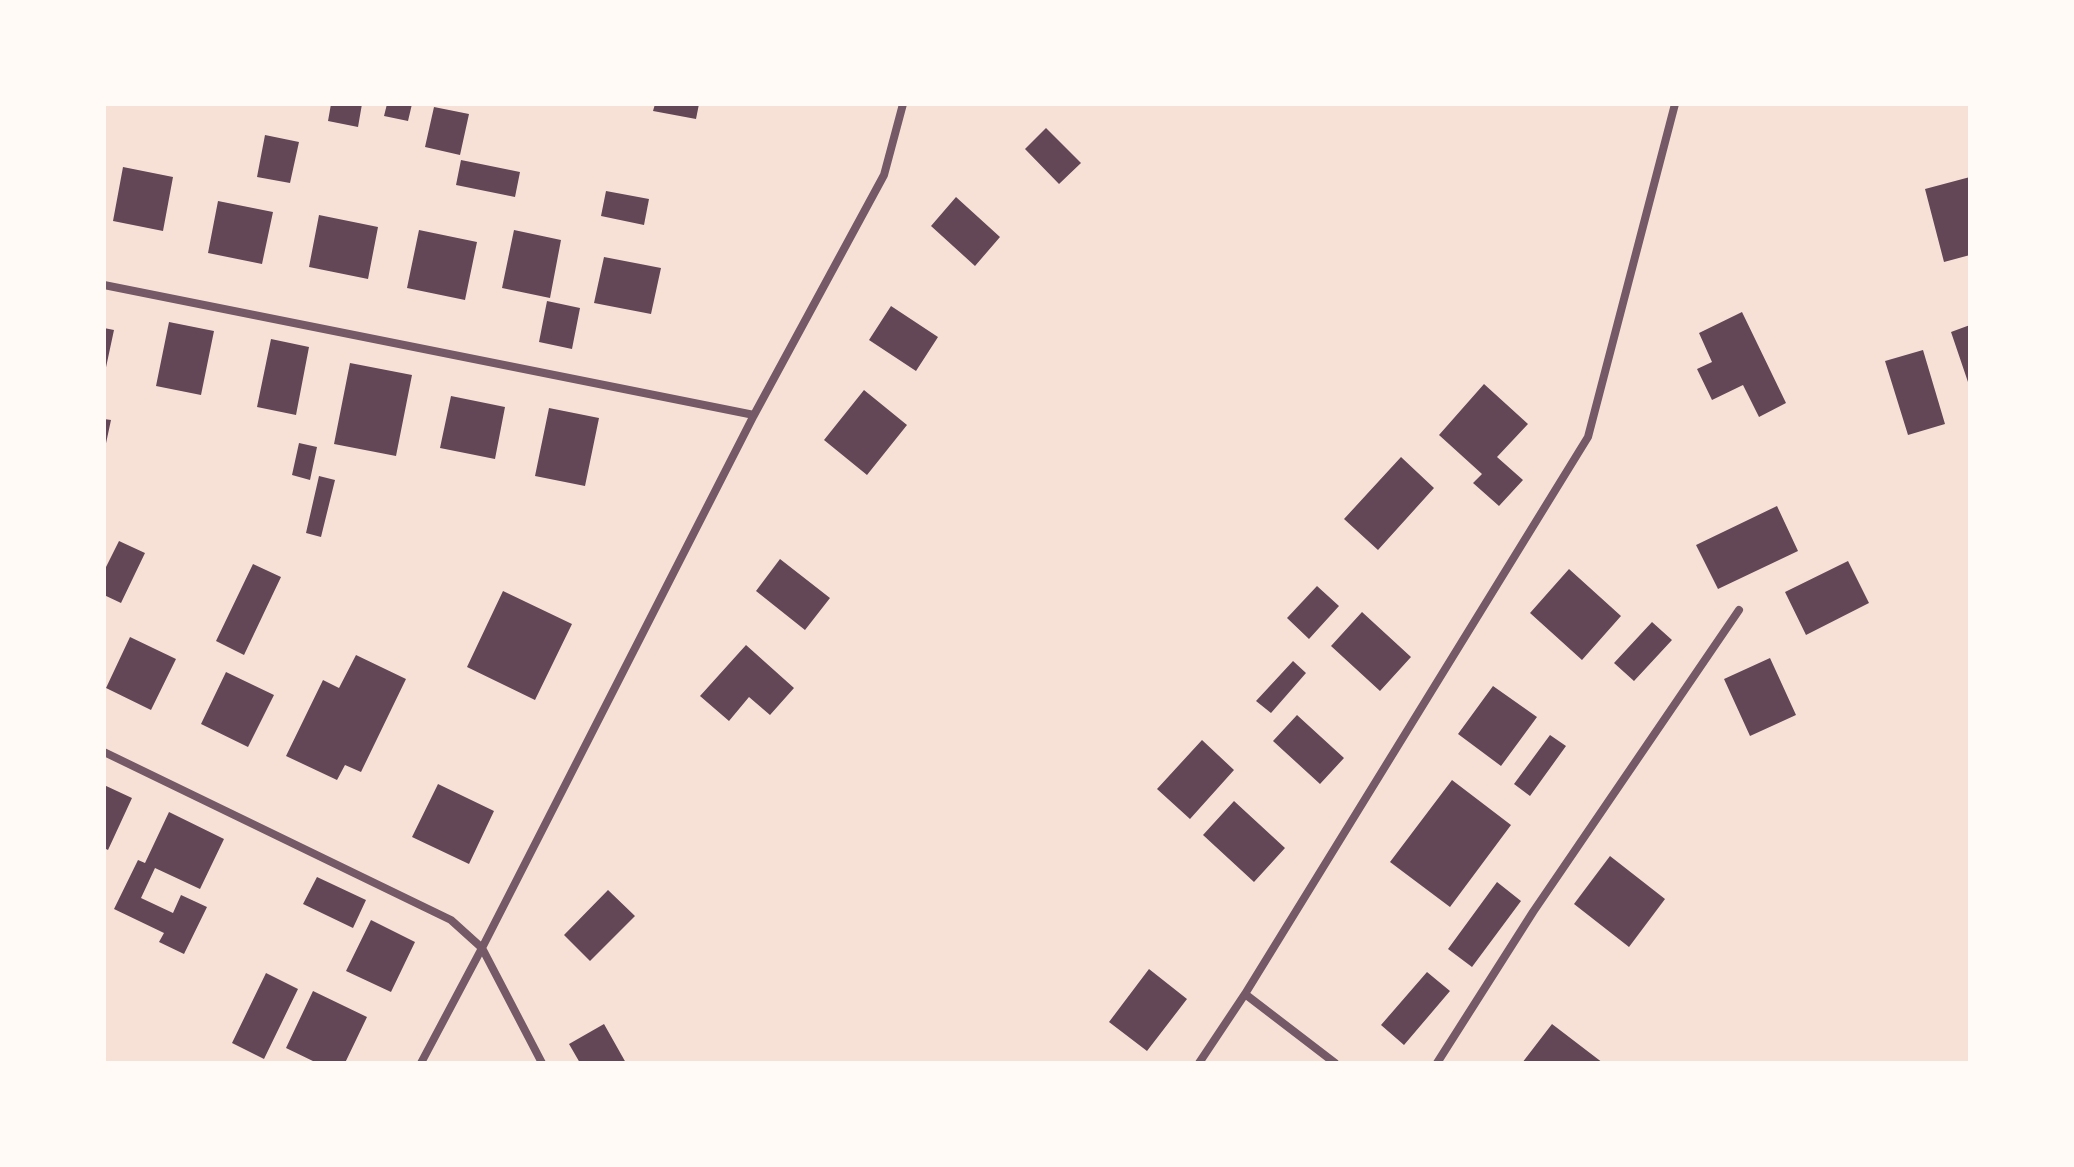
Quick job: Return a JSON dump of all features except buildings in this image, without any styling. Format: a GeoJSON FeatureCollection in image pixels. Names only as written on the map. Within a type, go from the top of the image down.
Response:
{"type":"FeatureCollection","features":[{"type":"Feature","properties":{"kind":"street"},"geometry":{"type":"LineString","coordinates":[[421,1063],[754,415],[884,175],[903,104]]}},
{"type":"Feature","properties":{"kind":"street"},"geometry":{"type":"LineString","coordinates":[[1199,1063],[1245,994],[1588,437],[1675,104]]}},
{"type":"Feature","properties":{"kind":"street"},"geometry":{"type":"LineString","coordinates":[[104,285],[754,415]]}},
{"type":"Feature","properties":{"kind":"street"},"geometry":{"type":"LineString","coordinates":[[1437,1063],[1533,912],[1739,610]]}},
{"type":"Feature","properties":{"kind":"street"},"geometry":{"type":"LineString","coordinates":[[104,752],[451,920],[482,948],[542,1063]]}},
{"type":"Feature","properties":{"kind":"street"},"geometry":{"type":"LineString","coordinates":[[1245,994],[1335,1063]]}}]}
